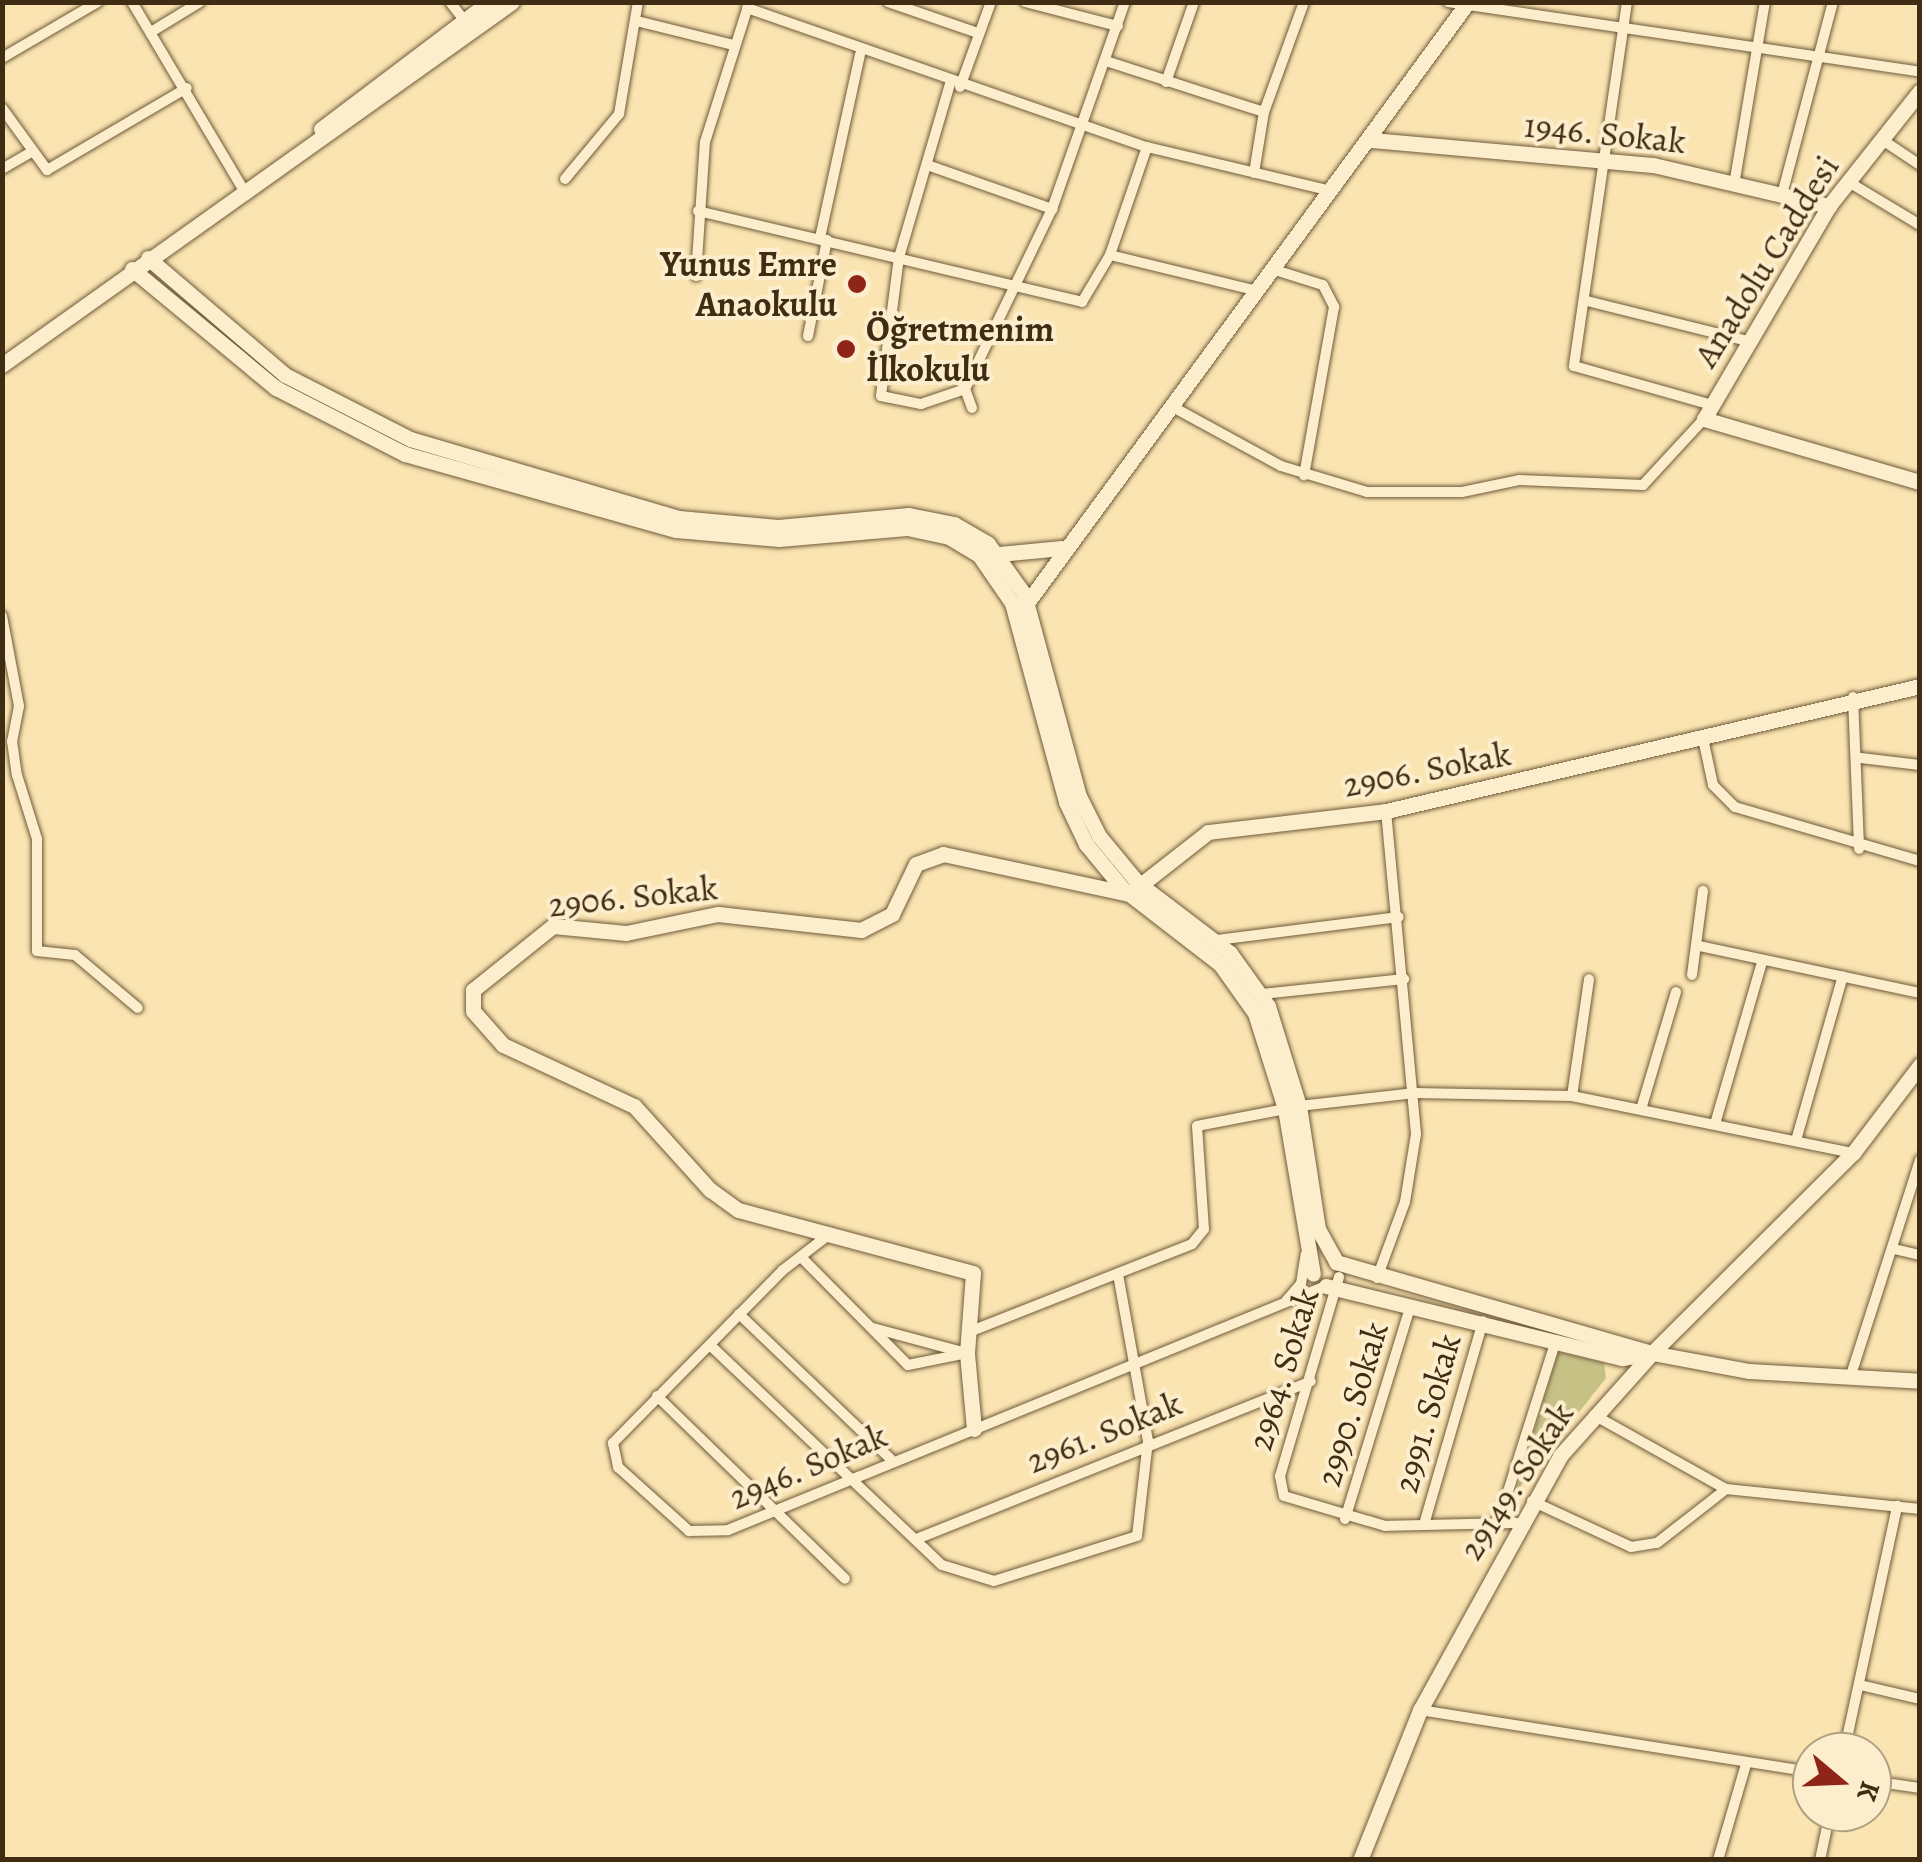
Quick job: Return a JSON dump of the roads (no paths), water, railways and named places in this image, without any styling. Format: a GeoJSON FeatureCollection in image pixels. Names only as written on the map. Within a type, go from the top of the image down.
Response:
{"type":"FeatureCollection","features":[{"type":"Feature","properties":{"kind":"street"},"geometry":{"type":"LineString","coordinates":[[3,57],[98,2]]}},
{"type":"Feature","properties":{"kind":"street"},"geometry":{"type":"LineString","coordinates":[[132,2],[187,88],[243,189]]}},
{"type":"Feature","properties":{"kind":"street"},"geometry":{"type":"LineString","coordinates":[[152,32],[200,2]]}},
{"type":"Feature","properties":{"kind":"street"},"geometry":{"type":"LineString","coordinates":[[450,2],[464,20]]}},
{"type":"Feature","properties":{"kind":"street"},"geometry":{"type":"LineString","coordinates":[[297,150],[489,2]]}},
{"type":"Feature","properties":{"kind":"street"},"geometry":{"type":"LineString","coordinates":[[2,365],[297,150],[512,2]]}},
{"type":"Feature","properties":{"kind":"street"},"geometry":{"type":"LineString","coordinates":[[565,178],[619,114],[638,2]]}},
{"type":"Feature","properties":{"kind":"street"},"geometry":{"type":"LineString","coordinates":[[888,2],[978,34]]}},
{"type":"Feature","properties":{"kind":"street"},"geometry":{"type":"LineString","coordinates":[[966,390],[922,404],[881,396],[899,256],[955,86],[990,2]]}},
{"type":"Feature","properties":{"kind":"street"},"geometry":{"type":"LineString","coordinates":[[1025,2],[1118,26]]}},
{"type":"Feature","properties":{"kind":"street"},"geometry":{"type":"LineString","coordinates":[[972,408],[966,390],[1011,282],[1052,208],[1109,62],[1125,2]]}},
{"type":"Feature","properties":{"kind":"street"},"geometry":{"type":"LineString","coordinates":[[1166,82],[1194,2]]}},
{"type":"Feature","properties":{"kind":"street"},"geometry":{"type":"LineString","coordinates":[[1254,172],[1264,112],[1304,2]]}},
{"type":"Feature","properties":{"kind":"street"},"geometry":{"type":"LineString","coordinates":[[1448,2],[1761,43],[1920,72]]}},
{"type":"Feature","properties":{"kind":"street"},"geometry":{"type":"LineString","coordinates":[[1627,2],[1601,158],[1586,301],[1574,366],[1920,482]]}},
{"type":"Feature","properties":{"kind":"street"},"geometry":{"type":"LineString","coordinates":[[1735,179],[1766,2]]}},
{"type":"Feature","properties":{"kind":"street"},"geometry":{"type":"LineString","coordinates":[[1784,191],[1832,2]]}},
{"type":"Feature","properties":{"kind":"street"},"geometry":{"type":"LineString","coordinates":[[1022,612],[1062,548],[1334,192],[1468,3]]}},
{"type":"Feature","properties":{"kind":"street"},"geometry":{"type":"LineString","coordinates":[[696,276],[705,142],[748,6],[860,54],[1147,147],[1334,192]]}},
{"type":"Feature","properties":{"kind":"street"},"geometry":{"type":"LineString","coordinates":[[637,20],[733,45]]}},
{"type":"Feature","properties":{"kind":"street"},"geometry":{"type":"LineString","coordinates":[[808,336],[860,54]]}},
{"type":"Feature","properties":{"kind":"street"},"geometry":{"type":"LineString","coordinates":[[1109,62],[1264,112]]}},
{"type":"Feature","properties":{"kind":"street"},"geometry":{"type":"LineString","coordinates":[[3,109],[40,168],[54,168],[187,88]]}},
{"type":"Feature","properties":{"kind":"street","name":"Anadolu Caddesi"},"geometry":{"type":"LineString","coordinates":[[1708,412],[1829,206],[1920,91]]}},
{"type":"Feature","properties":{"kind":"street"},"geometry":{"type":"LineString","coordinates":[[1881,139],[1920,165]]}},
{"type":"Feature","properties":{"kind":"street","name":"1946. Sokak"},"geometry":{"type":"LineString","coordinates":[[1372,140],[1601,158],[1735,179],[1829,206]]}},
{"type":"Feature","properties":{"kind":"street"},"geometry":{"type":"LineString","coordinates":[[698,211],[1011,282],[1082,302],[1110,255],[1147,147]]}},
{"type":"Feature","properties":{"kind":"street"},"geometry":{"type":"LineString","coordinates":[[2,169],[30,153]]}},
{"type":"Feature","properties":{"kind":"street"},"geometry":{"type":"LineString","coordinates":[[927,165],[1052,208]]}},
{"type":"Feature","properties":{"kind":"street"},"geometry":{"type":"LineString","coordinates":[[1847,181],[1920,225]]}},
{"type":"Feature","properties":{"kind":"street"},"geometry":{"type":"LineString","coordinates":[[1110,255],[1259,291]]}},
{"type":"Feature","properties":{"kind":"street"},"geometry":{"type":"LineString","coordinates":[[148,258],[286,375],[410,439],[678,518],[778,527],[924,517],[969,530],[998,554],[1022,612],[1072,798],[1136,891],[1237,983],[1258,1021],[1292,1107],[1307,1279]]}},
{"type":"Feature","properties":{"kind":"street"},"geometry":{"type":"LineString","coordinates":[[132,269],[276,388],[404,454],[691,533],[764,539],[936,533],[985,561],[1022,612]]}},
{"type":"Feature","properties":{"kind":"street"},"geometry":{"type":"LineString","coordinates":[[1275,270],[1323,285],[1334,308],[1304,475]]}},
{"type":"Feature","properties":{"kind":"street"},"geometry":{"type":"LineString","coordinates":[[1586,301],[1748,340]]}},
{"type":"Feature","properties":{"kind":"street"},"geometry":{"type":"LineString","coordinates":[[1171,406],[1304,475],[1367,492],[1462,492],[1519,480],[1643,485],[1708,412]]}},
{"type":"Feature","properties":{"kind":"street"},"geometry":{"type":"LineString","coordinates":[[998,554],[1062,548]]}},
{"type":"Feature","properties":{"kind":"street"},"geometry":{"type":"LineString","coordinates":[[2,616],[19,706],[12,741],[17,775],[38,839],[38,951],[75,954],[138,1008]]}},
{"type":"Feature","properties":{"kind":"street","name":"2906. Sokak"},"geometry":{"type":"LineString","coordinates":[[974,1428],[967,1354],[974,1330],[976,1282],[968,1270],[738,1210],[634,1106],[503,1045],[473,1011],[472,990],[554,926],[626,933],[718,914],[861,930],[892,914],[913,868],[932,855],[1136,891],[1208,832],[1386,811],[1704,742],[1853,697],[1920,686]]}},
{"type":"Feature","properties":{"kind":"street"},"geometry":{"type":"LineString","coordinates":[[1853,697],[1861,758],[1859,849]]}},
{"type":"Feature","properties":{"kind":"street"},"geometry":{"type":"LineString","coordinates":[[1704,742],[1713,785],[1732,805],[1859,849],[1920,861]]}},
{"type":"Feature","properties":{"kind":"street"},"geometry":{"type":"LineString","coordinates":[[1861,758],[1920,765]]}},
{"type":"Feature","properties":{"kind":"street"},"geometry":{"type":"LineString","coordinates":[[1377,1280],[1409,1185],[1415,1093],[1386,811]]}},
{"type":"Feature","properties":{"kind":"street"},"geometry":{"type":"LineString","coordinates":[[1136,891],[1216,940],[1262,994],[1334,1278]]}},
{"type":"Feature","properties":{"kind":"street"},"geometry":{"type":"LineString","coordinates":[[1692,975],[1699,946],[1702,891]]}},
{"type":"Feature","properties":{"kind":"street"},"geometry":{"type":"LineString","coordinates":[[1216,940],[1398,917]]}},
{"type":"Feature","properties":{"kind":"street"},"geometry":{"type":"LineString","coordinates":[[1699,946],[1920,994]]}},
{"type":"Feature","properties":{"kind":"street"},"geometry":{"type":"LineString","coordinates":[[1715,1124],[1762,962]]}},
{"type":"Feature","properties":{"kind":"street"},"geometry":{"type":"LineString","coordinates":[[1797,1137],[1843,976]]}},
{"type":"Feature","properties":{"kind":"street"},"geometry":{"type":"LineString","coordinates":[[1572,1096],[1589,978]]}},
{"type":"Feature","properties":{"kind":"street"},"geometry":{"type":"LineString","coordinates":[[1262,994],[1404,979]]}},
{"type":"Feature","properties":{"kind":"street"},"geometry":{"type":"LineString","coordinates":[[1642,1106],[1676,992]]}},
{"type":"Feature","properties":{"kind":"street","name":"29149. Sokak"},"geometry":{"type":"LineString","coordinates":[[1360,1860],[1420,1710],[1531,1500],[1594,1415],[1853,1153],[1920,1065]]}},
{"type":"Feature","properties":{"kind":"street"},"geometry":{"type":"LineString","coordinates":[[974,1330],[1118,1275],[1202,1235],[1199,1124],[1292,1107],[1415,1093],[1572,1096],[1797,1137],[1853,1153]]}},
{"type":"Feature","properties":{"kind":"street"},"geometry":{"type":"LineString","coordinates":[[1850,1378],[1920,1160]]}},
{"type":"Feature","properties":{"kind":"street","name":"2946. Sokak"},"geometry":{"type":"LineString","coordinates":[[832,1232],[740,1314],[657,1396],[612,1451],[668,1516],[689,1530],[714,1533],[1134,1365],[1334,1278]]}},
{"type":"Feature","properties":{"kind":"street"},"geometry":{"type":"LineString","coordinates":[[1894,1248],[1920,1256]]}},
{"type":"Feature","properties":{"kind":"street"},"geometry":{"type":"LineString","coordinates":[[801,1257],[914,1368],[967,1354]]}},
{"type":"Feature","properties":{"kind":"street"},"geometry":{"type":"LineString","coordinates":[[1285,1302],[1320,1259],[1334,1278],[1412,1304],[1622,1358],[1652,1353]]}},
{"type":"Feature","properties":{"kind":"street"},"geometry":{"type":"LineString","coordinates":[[711,1346],[919,1538],[942,1565],[981,1582],[1125,1546],[1140,1528],[1148,1441],[1118,1275]]}},
{"type":"Feature","properties":{"kind":"street","name":"2964. Sokak"},"geometry":{"type":"LineString","coordinates":[[1334,1278],[1311,1381],[1280,1483],[1288,1500],[1345,1519],[1386,1526],[1425,1521],[1518,1523]]}},
{"type":"Feature","properties":{"kind":"street"},"geometry":{"type":"LineString","coordinates":[[1307,1279],[1377,1280],[1652,1353],[1850,1378],[1920,1381]]}},
{"type":"Feature","properties":{"kind":"street","name":"2990. Sokak"},"geometry":{"type":"LineString","coordinates":[[1345,1519],[1412,1304]]}},
{"type":"Feature","properties":{"kind":"street"},"geometry":{"type":"LineString","coordinates":[[740,1314],[892,1460]]}},
{"type":"Feature","properties":{"kind":"street","name":"2991. Sokak"},"geometry":{"type":"LineString","coordinates":[[1425,1521],[1483,1320]]}},
{"type":"Feature","properties":{"kind":"street"},"geometry":{"type":"LineString","coordinates":[[873,1328],[967,1354]]}},
{"type":"Feature","properties":{"kind":"street"},"geometry":{"type":"LineString","coordinates":[[1498,1524],[1556,1340]]}},
{"type":"Feature","properties":{"kind":"street","name":"2961. Sokak"},"geometry":{"type":"LineString","coordinates":[[919,1538],[1148,1441],[1311,1381]]}},
{"type":"Feature","properties":{"kind":"street"},"geometry":{"type":"LineString","coordinates":[[657,1396],[845,1579]]}},
{"type":"Feature","properties":{"kind":"street"},"geometry":{"type":"LineString","coordinates":[[1594,1415],[1726,1489],[1920,1509]]}},
{"type":"Feature","properties":{"kind":"street"},"geometry":{"type":"LineString","coordinates":[[1531,1500],[1645,1547],[1726,1489]]}},
{"type":"Feature","properties":{"kind":"street"},"geometry":{"type":"LineString","coordinates":[[1849,1732],[1898,1506]]}},
{"type":"Feature","properties":{"kind":"street"},"geometry":{"type":"LineString","coordinates":[[1860,1684],[1920,1699]]}},
{"type":"Feature","properties":{"kind":"street"},"geometry":{"type":"LineString","coordinates":[[1420,1710],[1792,1770]]}},
{"type":"Feature","properties":{"kind":"street"},"geometry":{"type":"LineString","coordinates":[[1718,1860],[1746,1764]]}},
{"type":"Feature","properties":{"kind":"street"},"geometry":{"type":"LineString","coordinates":[[1892,1784],[1920,1788]]}},
{"type":"Feature","properties":{"kind":"street"},"geometry":{"type":"LineString","coordinates":[[1820,1860],[1826,1832]]}},
{"type":"Feature","properties":{"kind":"place","name":"Yunus Emre Anaokulu"},"geometry":{"type":"Point","coordinates":[857,284]}},
{"type":"Feature","properties":{"kind":"place","name":"Öğretmenim İlkokulu"},"geometry":{"type":"Point","coordinates":[846,349]}}]}
